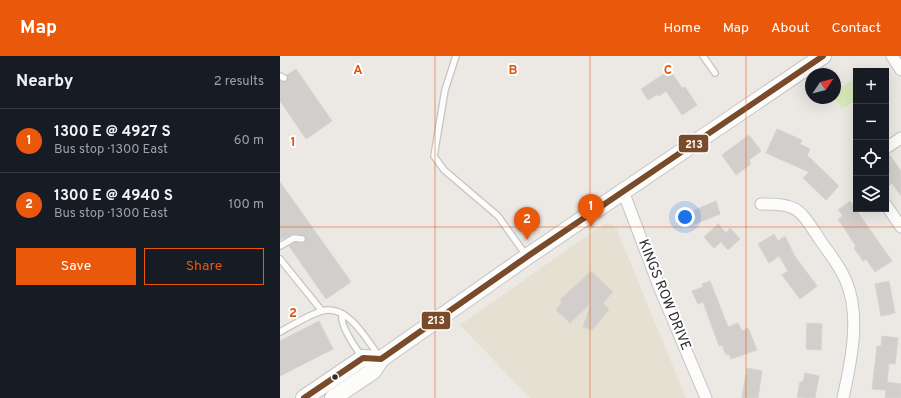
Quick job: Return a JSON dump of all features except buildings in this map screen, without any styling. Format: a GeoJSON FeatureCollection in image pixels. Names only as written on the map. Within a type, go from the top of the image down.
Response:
{"type":"FeatureCollection","features":[{"type":"Feature","properties":{"kind":"main road"},"geometry":{"type":"LineString","coordinates":[[333,398],[373,371],[381,359],[528,256],[823,56]]}},
{"type":"Feature","properties":{"kind":"main road"},"geometry":{"type":"LineString","coordinates":[[304,398],[363,358],[381,359]]}},
{"type":"Feature","properties":{"kind":"street"},"geometry":{"type":"LineString","coordinates":[[892,56],[901,70]]}},
{"type":"Feature","properties":{"kind":"street"},"geometry":{"type":"LineString","coordinates":[[889,146],[901,138]]}},
{"type":"Feature","properties":{"kind":"street","name":"KINGS ROW DRIVE"},"geometry":{"type":"LineString","coordinates":[[623,191],[660,289],[706,398]]}},
{"type":"Feature","properties":{"kind":"street"},"geometry":{"type":"LineString","coordinates":[[760,204],[783,204],[799,211],[846,280],[851,301],[853,326],[849,369],[843,398]]}},
{"type":"Feature","properties":{"kind":"street"},"geometry":{"type":"LineString","coordinates":[[889,209],[901,227]]}},
{"type":"Feature","properties":{"kind":"lane"},"geometry":{"type":"LineString","coordinates":[[456,56],[445,90],[434,156],[444,170],[498,216],[528,256]]}},
{"type":"Feature","properties":{"kind":"lane"},"geometry":{"type":"LineString","coordinates":[[703,56],[715,72]]}},
{"type":"Feature","properties":{"kind":"lane"},"geometry":{"type":"LineString","coordinates":[[280,246],[294,238],[302,239]]}},
{"type":"Feature","properties":{"kind":"lane"},"geometry":{"type":"LineString","coordinates":[[280,259],[322,311]]}},
{"type":"Feature","properties":{"kind":"lane"},"geometry":{"type":"LineString","coordinates":[[280,332],[322,311],[331,311],[349,318],[381,359]]}},
{"type":"Feature","properties":{"kind":"lane"},"geometry":{"type":"LineString","coordinates":[[342,314],[341,319],[349,337],[363,358]]}},
{"type":"Feature","properties":{"kind":"shaded area"},"geometry":{"type":"Polygon","coordinates":[[[604,224],[613,225],[617,230],[686,398],[530,398],[460,325],[604,224]]]}},
{"type":"Feature","properties":{"kind":"green space"},"geometry":{"type":"Polygon","coordinates":[[[853,80],[853,102],[842,109],[839,104],[841,104],[841,88],[853,80]]]}},
{"type":"Feature","properties":{"kind":"transit line","name":"213"},"geometry":{"type":"LineString","coordinates":[[304,398],[363,358],[381,359],[528,256],[823,56]]}},
{"type":"Feature","properties":{"kind":"place","name":"1300 E @ 4927 S"},"geometry":{"type":"Point","coordinates":[591,227]}},
{"type":"Feature","properties":{"kind":"place","name":"1300 E @ 4940 S"},"geometry":{"type":"Point","coordinates":[527,240]}}]}
